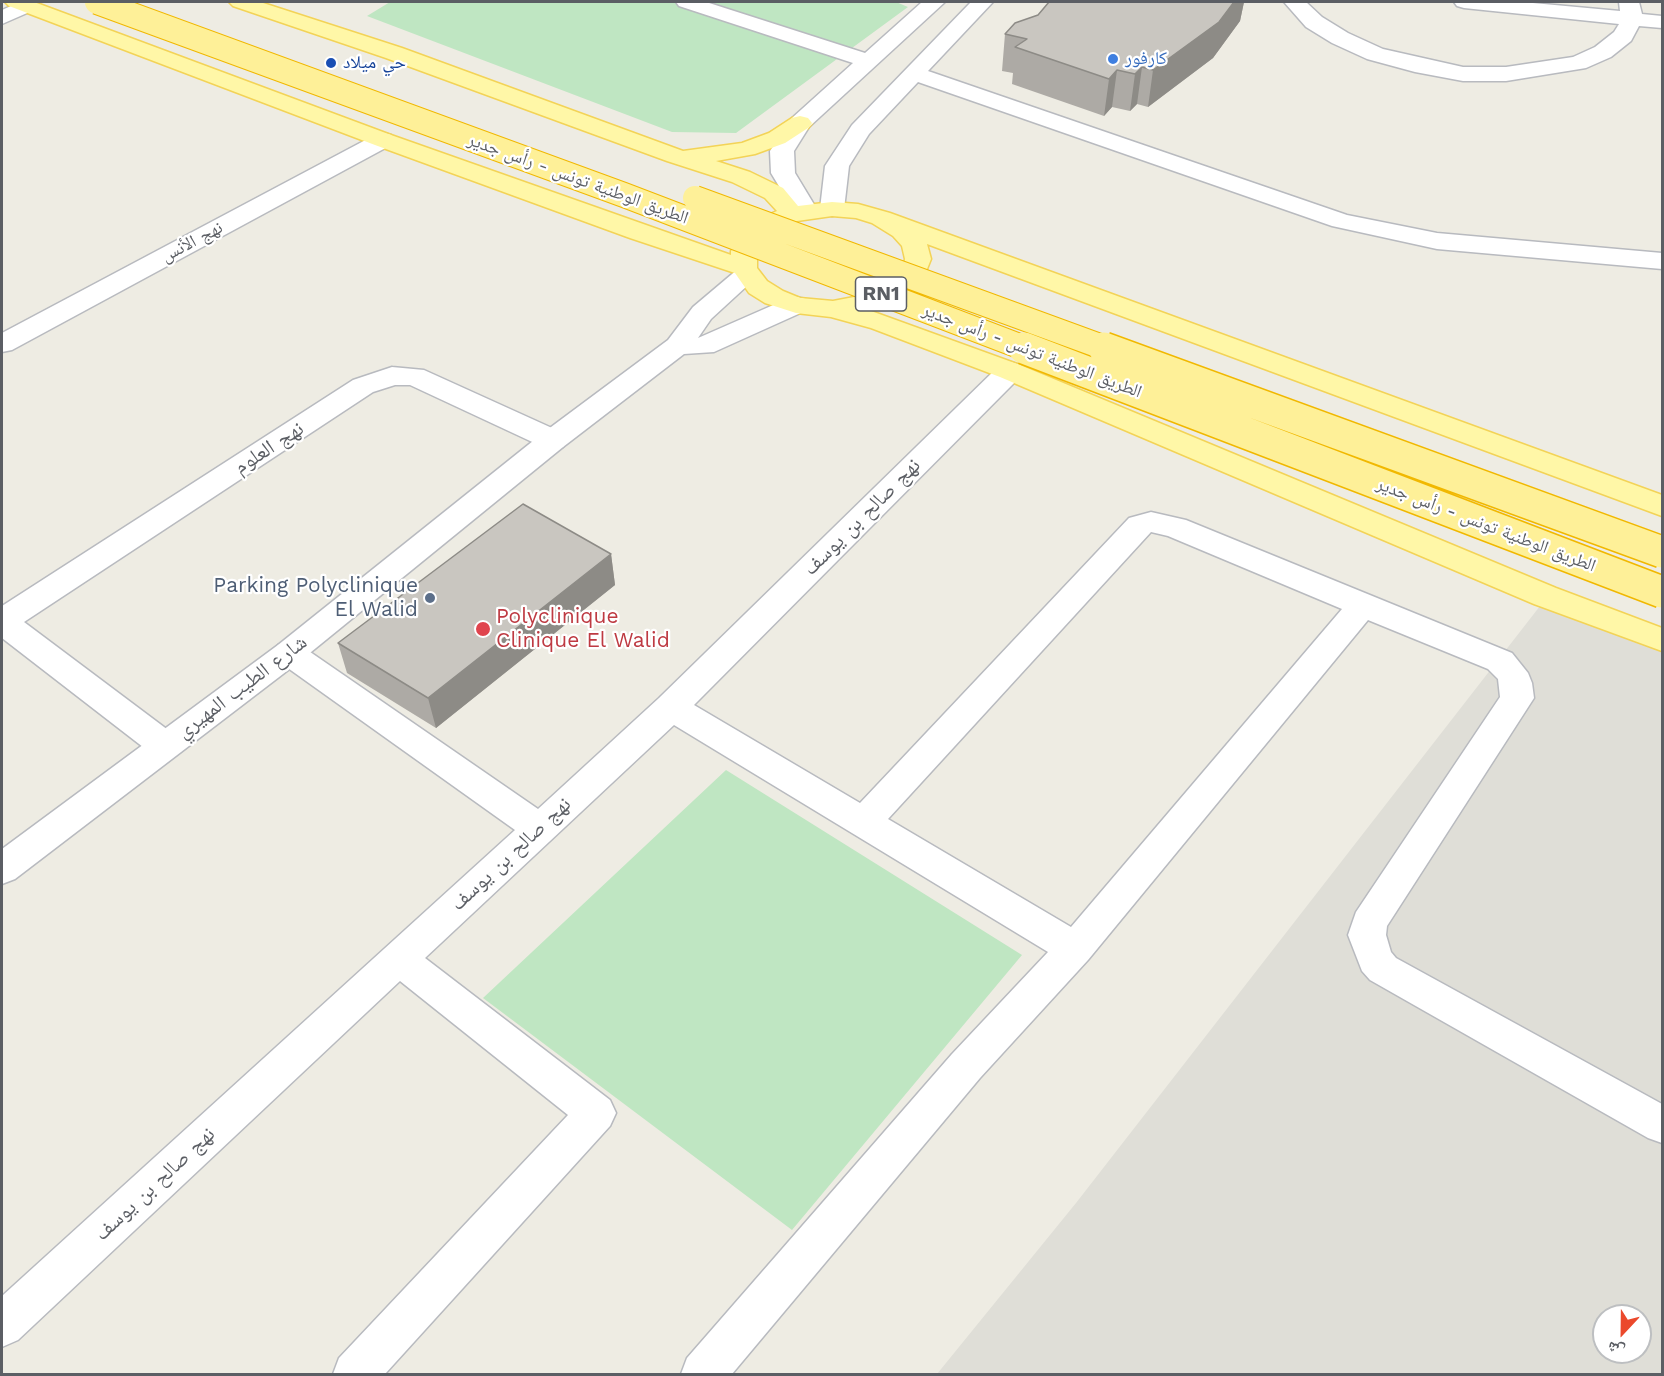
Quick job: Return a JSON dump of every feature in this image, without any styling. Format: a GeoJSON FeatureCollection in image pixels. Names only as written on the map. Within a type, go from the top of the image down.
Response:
{"type":"FeatureCollection","features":[{"type":"Feature","properties":{"kind":"highway","name":"الطريق الوطنية تونس - رأس جدير"},"geometry":{"type":"LineString","coordinates":[[98,2],[613,191],[1662,592]]}},
{"type":"Feature","properties":{"kind":"highway","name":"الطريق الوطنية تونس - رأس جدير"},"geometry":{"type":"LineString","coordinates":[[158,2],[1662,552]]}},
{"type":"Feature","properties":{"kind":"main road"},"geometry":{"type":"LineString","coordinates":[[240,2],[394,53],[675,156],[751,181],[774,193],[799,212]]}},
{"type":"Feature","properties":{"kind":"main road"},"geometry":{"type":"LineString","coordinates":[[22,4],[383,140],[745,271]]}},
{"type":"Feature","properties":{"kind":"main road"},"geometry":{"type":"LineString","coordinates":[[675,156],[712,155],[747,149],[777,138],[800,123]]}},
{"type":"Feature","properties":{"kind":"main road","name":"RN1"},"geometry":{"type":"LineString","coordinates":[[832,209],[858,212],[885,220],[902,231],[914,244],[918,259],[914,274],[902,287],[884,299],[860,306],[833,309],[796,305],[774,297],[758,287],[745,271],[744,251],[753,236],[770,223],[799,212],[832,209]]}},
{"type":"Feature","properties":{"kind":"main road"},"geometry":{"type":"LineString","coordinates":[[885,220],[1662,506]]}},
{"type":"Feature","properties":{"kind":"main road"},"geometry":{"type":"LineString","coordinates":[[833,309],[880,322],[1010,371],[1545,596],[1662,640]]}},
{"type":"Feature","properties":{"kind":"street"},"geometry":{"type":"LineString","coordinates":[[686,2],[869,61]]}},
{"type":"Feature","properties":{"kind":"street"},"geometry":{"type":"LineString","coordinates":[[799,212],[783,172],[782,151],[800,123],[933,2]]}},
{"type":"Feature","properties":{"kind":"street"},"geometry":{"type":"LineString","coordinates":[[832,209],[837,165],[860,130],[982,2]]}},
{"type":"Feature","properties":{"kind":"street"},"geometry":{"type":"LineString","coordinates":[[1295,2],[1323,27],[1340,38],[1375,54],[1414,65],[1463,74],[1506,74],[1578,63],[1603,52],[1623,36],[1629,7]]}},
{"type":"Feature","properties":{"kind":"street"},"geometry":{"type":"LineString","coordinates":[[1464,2],[1629,7],[1662,5]]}},
{"type":"Feature","properties":{"kind":"street"},"geometry":{"type":"LineString","coordinates":[[2,18],[22,4]]}},
{"type":"Feature","properties":{"kind":"street"},"geometry":{"type":"LineString","coordinates":[[1629,7],[1662,22]]}},
{"type":"Feature","properties":{"kind":"street"},"geometry":{"type":"LineString","coordinates":[[915,74],[1341,221],[1437,241],[1662,261]]}},
{"type":"Feature","properties":{"kind":"street","name":"نهج الأنس"},"geometry":{"type":"LineString","coordinates":[[2,344],[383,140]]}},
{"type":"Feature","properties":{"kind":"street","name":"شارع الطيب المهيري"},"geometry":{"type":"LineString","coordinates":[[2,869],[289,653],[553,440],[678,346],[702,313],[745,271]]}},
{"type":"Feature","properties":{"kind":"street"},"geometry":{"type":"LineString","coordinates":[[678,346],[704,346],[796,305]]}},
{"type":"Feature","properties":{"kind":"street","name":"نهج صالح بن يوسف"},"geometry":{"type":"LineString","coordinates":[[2,1325],[671,706],[1010,371]]}},
{"type":"Feature","properties":{"kind":"street","name":"نهج العلوم"},"geometry":{"type":"LineString","coordinates":[[164,745],[2,622],[363,386],[392,376],[414,376],[553,440]]}},
{"type":"Feature","properties":{"kind":"street"},"geometry":{"type":"LineString","coordinates":[[863,823],[1140,525],[1151,522],[1175,527],[1500,661],[1512,673],[1517,698],[1370,923],[1367,935],[1375,960],[1383,969],[1662,1125]]}},
{"type":"Feature","properties":{"kind":"street"},"geometry":{"type":"LineString","coordinates":[[703,1374],[966,1066],[1075,949],[1363,605]]}},
{"type":"Feature","properties":{"kind":"street"},"geometry":{"type":"LineString","coordinates":[[289,653],[539,828]]}},
{"type":"Feature","properties":{"kind":"street"},"geometry":{"type":"LineString","coordinates":[[671,706],[1075,949]]}},
{"type":"Feature","properties":{"kind":"street"},"geometry":{"type":"LineString","coordinates":[[355,1374],[596,1113],[398,958]]}},
{"type":"Feature","properties":{"kind":"shaded area"},"geometry":{"type":"Polygon","coordinates":[[[1540,606],[1662,652],[1662,1374],[937,1374],[1076,1203],[1540,606]]]}},
{"type":"Feature","properties":{"kind":"green space"},"geometry":{"type":"Polygon","coordinates":[[[390,2],[896,2],[908,7],[736,133],[672,132],[367,16],[390,2]]]}},
{"type":"Feature","properties":{"kind":"green space"},"geometry":{"type":"Polygon","coordinates":[[[726,770],[1022,955],[792,1230],[483,998],[726,770]]]}},
{"type":"Feature","properties":{"kind":"building"},"geometry":{"type":"Polygon","coordinates":[[[1049,2],[1234,2],[1219,22],[1153,70],[1142,67],[1135,74],[1117,70],[1109,79],[1015,47],[1027,39],[1005,34],[1015,23],[1038,15],[1049,2]]]}},
{"type":"Feature","properties":{"kind":"building","name":"Polyclinique Clinique El Walid"},"geometry":{"type":"Polygon","coordinates":[[[523,504],[611,554],[428,698],[338,643],[523,504]]]}},
{"type":"Feature","properties":{"kind":"place","name":"كارفور"},"geometry":{"type":"Point","coordinates":[1113,59]}},
{"type":"Feature","properties":{"kind":"place","name":"حي ميلاد"},"geometry":{"type":"Point","coordinates":[331,63]}},
{"type":"Feature","properties":{"kind":"place","name":"Parking Polyclinique El Walid"},"geometry":{"type":"Point","coordinates":[430,598]}},
{"type":"Feature","properties":{"kind":"place","name":"Polyclinique Clinique El Walid"},"geometry":{"type":"Point","coordinates":[483,629]}}]}
